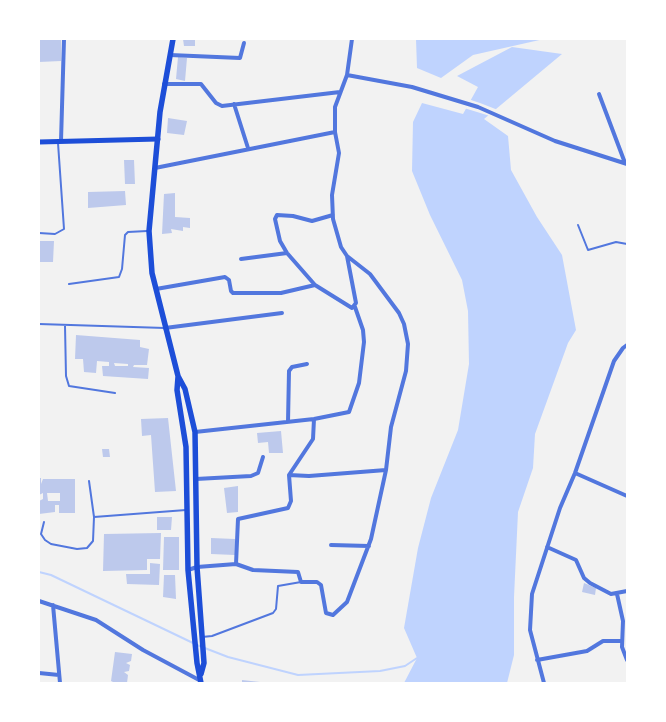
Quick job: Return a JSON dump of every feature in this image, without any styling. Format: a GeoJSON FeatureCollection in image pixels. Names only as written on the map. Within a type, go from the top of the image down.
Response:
{"type":"FeatureCollection","features":[{"type":"Feature","properties":{"kind":"highway"},"geometry":{"type":"LineString","coordinates":[[173,39],[164,84],[154,168],[149,231],[150,261],[165,328],[178,376],[185,390],[195,432],[196,567],[204,663],[201,679]]}},
{"type":"Feature","properties":{"kind":"highway"},"geometry":{"type":"LineString","coordinates":[[178,376],[177,390],[185,434],[188,570],[196,663],[201,679]]}},
{"type":"Feature","properties":{"kind":"highway"},"geometry":{"type":"LineString","coordinates":[[188,510],[196,510]]}},
{"type":"Feature","properties":{"kind":"main road"},"geometry":{"type":"LineString","coordinates":[[39,142],[158,139]]}},
{"type":"Feature","properties":{"kind":"street"},"geometry":{"type":"LineString","coordinates":[[60,141],[64,39]]}},
{"type":"Feature","properties":{"kind":"street"},"geometry":{"type":"LineString","coordinates":[[195,432],[314,419],[345,414],[352,408],[359,383],[364,342],[363,330],[355,307],[347,256],[337,237],[332,195],[338,153],[335,132],[335,107],[347,76],[352,39]]}},
{"type":"Feature","properties":{"kind":"street"},"geometry":{"type":"LineString","coordinates":[[170,55],[240,58],[244,43]]}},
{"type":"Feature","properties":{"kind":"street"},"geometry":{"type":"LineString","coordinates":[[347,76],[412,87],[478,107],[555,141],[626,164]]}},
{"type":"Feature","properties":{"kind":"street"},"geometry":{"type":"LineString","coordinates":[[164,84],[201,84],[219,105],[340,92]]}},
{"type":"Feature","properties":{"kind":"street"},"geometry":{"type":"LineString","coordinates":[[600,94],[626,164]]}},
{"type":"Feature","properties":{"kind":"street"},"geometry":{"type":"LineString","coordinates":[[234,104],[248,148]]}},
{"type":"Feature","properties":{"kind":"street"},"geometry":{"type":"LineString","coordinates":[[154,168],[335,132]]}},
{"type":"Feature","properties":{"kind":"street"},"geometry":{"type":"LineString","coordinates":[[333,215],[312,221],[293,216],[275,216],[280,241],[287,253],[315,285],[349,308],[355,307]]}},
{"type":"Feature","properties":{"kind":"street"},"geometry":{"type":"LineString","coordinates":[[241,259],[287,253]]}},
{"type":"Feature","properties":{"kind":"street"},"geometry":{"type":"LineString","coordinates":[[188,570],[196,567],[236,564],[253,570],[296,571],[300,574],[301,582],[319,583],[326,613],[333,616],[347,602],[369,546],[386,470],[391,427],[406,370],[407,334],[399,313],[376,280],[364,268],[347,256]]}},
{"type":"Feature","properties":{"kind":"street"},"geometry":{"type":"LineString","coordinates":[[156,289],[225,278],[229,280],[233,293],[281,293],[298,291],[315,285]]}},
{"type":"Feature","properties":{"kind":"street"},"geometry":{"type":"LineString","coordinates":[[165,328],[282,313]]}},
{"type":"Feature","properties":{"kind":"street"},"geometry":{"type":"LineString","coordinates":[[544,683],[530,630],[529,607],[560,508],[614,361],[627,345]]}},
{"type":"Feature","properties":{"kind":"street"},"geometry":{"type":"LineString","coordinates":[[288,422],[289,371],[292,367],[307,364]]}},
{"type":"Feature","properties":{"kind":"street"},"geometry":{"type":"LineString","coordinates":[[236,564],[238,519],[288,508],[291,501],[289,475],[313,439],[314,419]]}},
{"type":"Feature","properties":{"kind":"street"},"geometry":{"type":"LineString","coordinates":[[196,479],[251,476],[258,473],[263,457]]}},
{"type":"Feature","properties":{"kind":"street"},"geometry":{"type":"LineString","coordinates":[[289,475],[309,476],[386,470]]}},
{"type":"Feature","properties":{"kind":"street"},"geometry":{"type":"LineString","coordinates":[[574,473],[627,496]]}},
{"type":"Feature","properties":{"kind":"street"},"geometry":{"type":"LineString","coordinates":[[331,545],[369,546]]}},
{"type":"Feature","properties":{"kind":"street"},"geometry":{"type":"LineString","coordinates":[[547,547],[576,560],[586,581],[611,594],[627,591]]}},
{"type":"Feature","properties":{"kind":"street"},"geometry":{"type":"LineString","coordinates":[[618,594],[623,621],[622,641],[627,660]]}},
{"type":"Feature","properties":{"kind":"street"},"geometry":{"type":"LineString","coordinates":[[39,601],[96,620],[144,650],[201,679]]}},
{"type":"Feature","properties":{"kind":"street"},"geometry":{"type":"LineString","coordinates":[[53,605],[60,683]]}},
{"type":"Feature","properties":{"kind":"street"},"geometry":{"type":"LineString","coordinates":[[537,660],[586,651],[603,641],[622,641]]}},
{"type":"Feature","properties":{"kind":"street"},"geometry":{"type":"LineString","coordinates":[[39,672],[59,674]]}},
{"type":"Feature","properties":{"kind":"lane"},"geometry":{"type":"LineString","coordinates":[[39,233],[55,234],[64,229],[60,141]]}},
{"type":"Feature","properties":{"kind":"lane"},"geometry":{"type":"LineString","coordinates":[[578,225],[588,250],[616,242],[627,245]]}},
{"type":"Feature","properties":{"kind":"lane"},"geometry":{"type":"LineString","coordinates":[[69,284],[119,277],[122,269],[125,235],[128,232],[149,231]]}},
{"type":"Feature","properties":{"kind":"lane"},"geometry":{"type":"LineString","coordinates":[[39,324],[165,328]]}},
{"type":"Feature","properties":{"kind":"lane"},"geometry":{"type":"LineString","coordinates":[[65,325],[66,376],[69,386],[115,393]]}},
{"type":"Feature","properties":{"kind":"lane"},"geometry":{"type":"LineString","coordinates":[[44,522],[41,534],[44,540],[51,544],[77,549],[87,548],[93,542],[94,517],[89,480]]}},
{"type":"Feature","properties":{"kind":"lane"},"geometry":{"type":"LineString","coordinates":[[94,517],[188,510]]}},
{"type":"Feature","properties":{"kind":"lane"},"geometry":{"type":"LineString","coordinates":[[202,637],[212,636],[273,613],[276,609],[278,586],[301,582]]}},
{"type":"Feature","properties":{"kind":"water"},"geometry":{"type":"Polygon","coordinates":[[[416,39],[544,39],[473,55],[441,78],[417,68],[416,39]]]}},
{"type":"Feature","properties":{"kind":"water"},"geometry":{"type":"Polygon","coordinates":[[[512,47],[562,54],[484,119],[508,136],[511,170],[537,217],[562,255],[576,330],[568,343],[535,434],[533,468],[518,512],[514,597],[514,655],[507,683],[404,683],[417,658],[404,628],[418,548],[431,498],[458,430],[469,364],[468,311],[462,280],[430,215],[412,171],[413,122],[422,103],[463,114],[478,87],[457,76],[512,47]]]}},
{"type":"Feature","properties":{"kind":"pier"},"geometry":{"type":"Polygon","coordinates":[[[468,99],[498,110],[490,116],[464,108],[468,99]]]}},
{"type":"Feature","properties":{"kind":"building"},"geometry":{"type":"Polygon","coordinates":[[[39,39],[61,39],[61,61],[39,62],[39,39]]]}},
{"type":"Feature","properties":{"kind":"building"},"geometry":{"type":"Polygon","coordinates":[[[183,39],[195,39],[195,46],[184,46],[183,39]]]}},
{"type":"Feature","properties":{"kind":"building"},"geometry":{"type":"Polygon","coordinates":[[[178,57],[187,58],[185,81],[176,79],[178,57]]]}},
{"type":"Feature","properties":{"kind":"building"},"geometry":{"type":"Polygon","coordinates":[[[168,118],[187,121],[184,135],[167,133],[168,118]]]}},
{"type":"Feature","properties":{"kind":"building"},"geometry":{"type":"Polygon","coordinates":[[[124,160],[134,160],[135,184],[125,184],[124,160]]]}},
{"type":"Feature","properties":{"kind":"building"},"geometry":{"type":"Polygon","coordinates":[[[125,191],[126,205],[88,208],[88,192],[125,191]]]}},
{"type":"Feature","properties":{"kind":"building"},"geometry":{"type":"Polygon","coordinates":[[[175,193],[175,217],[190,218],[190,228],[183,227],[183,231],[171,229],[172,233],[162,234],[164,194],[175,193]]]}},
{"type":"Feature","properties":{"kind":"building"},"geometry":{"type":"Polygon","coordinates":[[[39,241],[54,241],[53,262],[39,262],[39,241]]]}},
{"type":"Feature","properties":{"kind":"building"},"geometry":{"type":"Polygon","coordinates":[[[76,335],[140,340],[140,347],[149,349],[147,365],[134,365],[133,367],[149,368],[148,379],[103,376],[102,366],[109,366],[109,362],[97,361],[96,373],[84,372],[83,359],[75,359],[76,335]],[[114,363],[115,366],[128,366],[128,364],[114,363]]]}},
{"type":"Feature","properties":{"kind":"building"},"geometry":{"type":"Polygon","coordinates":[[[168,418],[176,491],[155,492],[151,435],[142,436],[141,419],[168,418]]]}},
{"type":"Feature","properties":{"kind":"building"},"geometry":{"type":"Polygon","coordinates":[[[281,431],[283,453],[269,453],[268,442],[258,443],[257,433],[281,431]]]}},
{"type":"Feature","properties":{"kind":"building"},"geometry":{"type":"Polygon","coordinates":[[[102,449],[109,449],[110,457],[103,457],[102,449]]]}},
{"type":"Feature","properties":{"kind":"building"},"geometry":{"type":"Polygon","coordinates":[[[39,478],[41,478],[41,484],[43,479],[75,479],[75,513],[59,513],[59,505],[55,505],[55,512],[39,514],[39,501],[43,499],[43,493],[39,495],[39,478]],[[47,493],[48,501],[60,501],[60,493],[47,493]]]}},
{"type":"Feature","properties":{"kind":"building"},"geometry":{"type":"Polygon","coordinates":[[[238,486],[238,512],[227,513],[224,488],[238,486]]]}},
{"type":"Feature","properties":{"kind":"building"},"geometry":{"type":"Polygon","coordinates":[[[157,517],[172,517],[171,530],[157,530],[157,517]]]}},
{"type":"Feature","properties":{"kind":"building"},"geometry":{"type":"Polygon","coordinates":[[[161,533],[160,559],[147,559],[147,570],[103,571],[104,534],[161,533]]]}},
{"type":"Feature","properties":{"kind":"building"},"geometry":{"type":"Polygon","coordinates":[[[164,537],[179,537],[179,570],[163,570],[164,537]]]}},
{"type":"Feature","properties":{"kind":"building"},"geometry":{"type":"Polygon","coordinates":[[[211,538],[235,539],[235,555],[211,554],[211,538]]]}},
{"type":"Feature","properties":{"kind":"building"},"geometry":{"type":"Polygon","coordinates":[[[150,563],[160,564],[159,585],[127,584],[126,574],[150,574],[150,563]]]}},
{"type":"Feature","properties":{"kind":"building"},"geometry":{"type":"Polygon","coordinates":[[[164,575],[175,575],[176,599],[163,597],[164,575]]]}},
{"type":"Feature","properties":{"kind":"building"},"geometry":{"type":"Polygon","coordinates":[[[584,583],[596,588],[595,595],[582,592],[584,583]]]}},
{"type":"Feature","properties":{"kind":"building"},"geometry":{"type":"Polygon","coordinates":[[[115,652],[132,654],[131,661],[126,663],[130,665],[129,671],[124,672],[128,675],[127,683],[111,681],[115,652]]]}},
{"type":"Feature","properties":{"kind":"building"},"geometry":{"type":"Polygon","coordinates":[[[242,680],[260,682],[260,683],[242,683],[242,680]]]}},
{"type":"Feature","properties":{"kind":"waterway"},"geometry":{"type":"LineString","coordinates":[[39,572],[51,575],[193,643]]}},
{"type":"Feature","properties":{"kind":"waterway"},"geometry":{"type":"LineString","coordinates":[[197,645],[228,657],[298,675],[380,671],[405,666],[417,658]]}}]}
